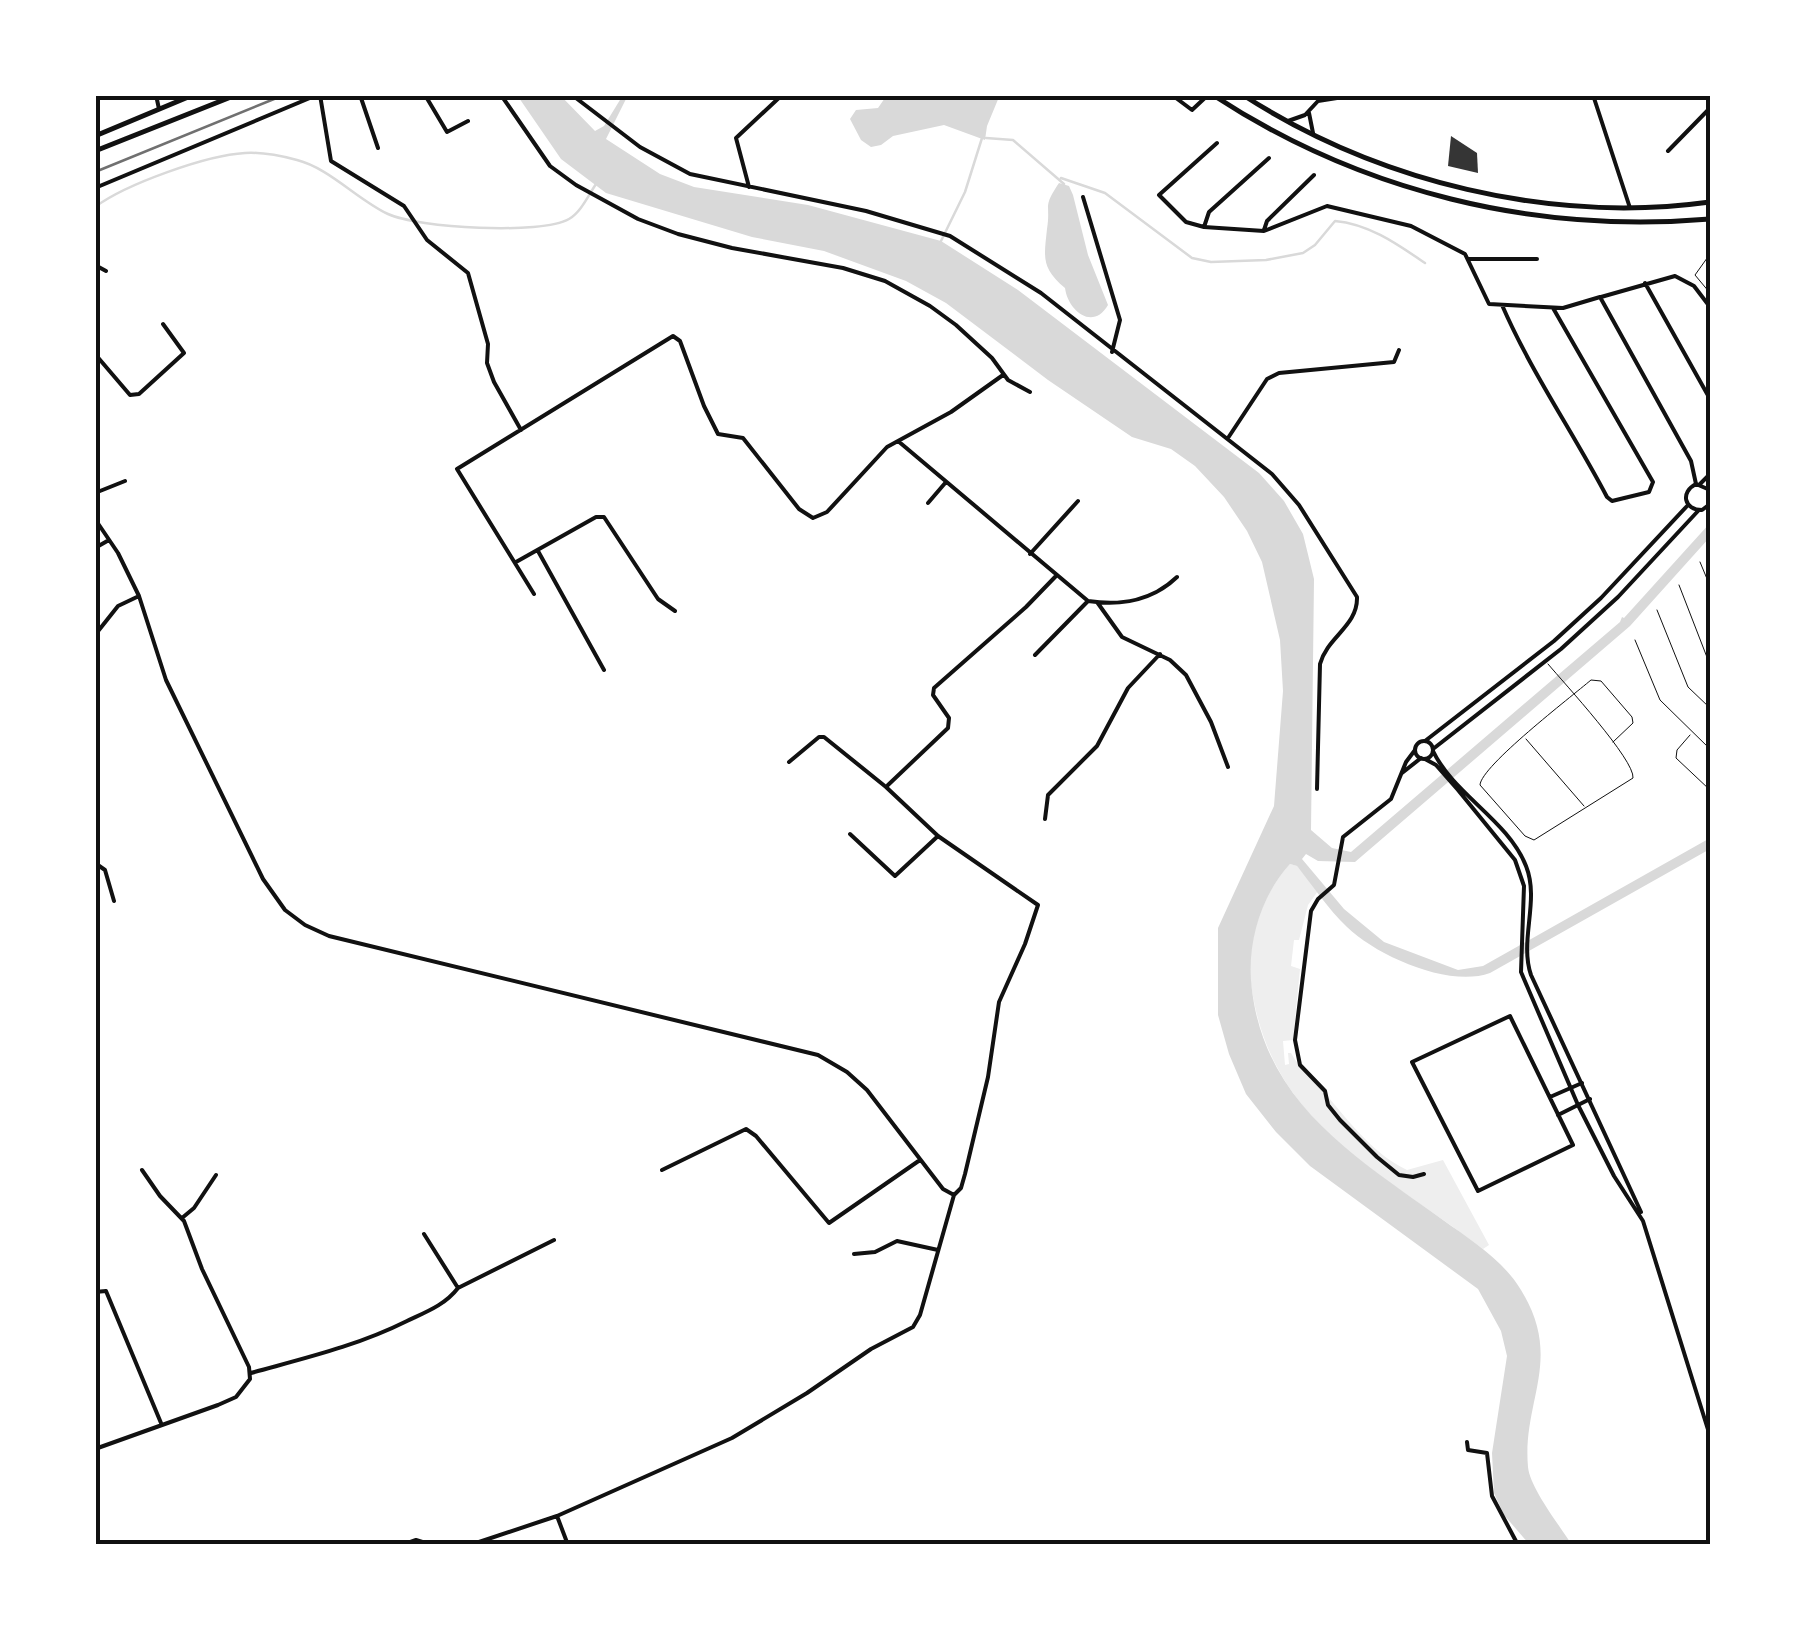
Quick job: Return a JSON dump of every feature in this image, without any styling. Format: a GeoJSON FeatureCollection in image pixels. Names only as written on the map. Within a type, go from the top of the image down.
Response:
{"type":"FeatureCollection","features":[{"type":"Feature","properties":{"kind":"highway"},"geometry":{"type":"LineString","coordinates":[[95,136],[193,95]]}},
{"type":"Feature","properties":{"kind":"highway"},"geometry":{"type":"LineString","coordinates":[[95,151],[236,95]]}},
{"type":"Feature","properties":{"kind":"highway"},"geometry":{"type":"LineString","coordinates":[[1210,95],[1293,142],[1384,180],[1479,206],[1595,222],[1710,219]]}},
{"type":"Feature","properties":{"kind":"highway"},"geometry":{"type":"LineString","coordinates":[[1246,96],[1314,134],[1373,160],[1436,181],[1538,202],[1630,208],[1710,202]]}},
{"type":"Feature","properties":{"kind":"highway"},"geometry":{"type":"LineString","coordinates":[[1592,206],[1590,215],[1595,222]]}},
{"type":"Feature","properties":{"kind":"street"},"geometry":{"type":"LineString","coordinates":[[156,95],[160,109]]}},
{"type":"Feature","properties":{"kind":"street"},"geometry":{"type":"LineString","coordinates":[[95,188],[319,95],[331,162],[400,203],[434,247],[470,278],[494,382],[520,430]]}},
{"type":"Feature","properties":{"kind":"street"},"geometry":{"type":"LineString","coordinates":[[360,95],[378,148]]}},
{"type":"Feature","properties":{"kind":"street"},"geometry":{"type":"LineString","coordinates":[[425,95],[447,132],[468,121]]}},
{"type":"Feature","properties":{"kind":"street"},"geometry":{"type":"LineString","coordinates":[[501,95],[550,166],[581,188],[648,223],[698,240],[844,268],[885,281],[964,331],[1004,376],[1016,387],[1030,392]]}},
{"type":"Feature","properties":{"kind":"street"},"geometry":{"type":"LineString","coordinates":[[572,95],[616,131],[690,174],[866,211],[946,234],[1041,293],[1272,474],[1292,496],[1357,597],[1354,616],[1328,645],[1320,664],[1316,789]]}},
{"type":"Feature","properties":{"kind":"street"},"geometry":{"type":"LineString","coordinates":[[749,187],[736,138],[782,95]]}},
{"type":"Feature","properties":{"kind":"street"},"geometry":{"type":"LineString","coordinates":[[1172,95],[1192,110],[1210,95]]}},
{"type":"Feature","properties":{"kind":"street"},"geometry":{"type":"LineString","coordinates":[[1288,122],[1309,113],[1315,102],[1356,95]]}},
{"type":"Feature","properties":{"kind":"street"},"geometry":{"type":"LineString","coordinates":[[1593,95],[1630,208]]}},
{"type":"Feature","properties":{"kind":"street"},"geometry":{"type":"LineString","coordinates":[[1668,151],[1710,108]]}},
{"type":"Feature","properties":{"kind":"street"},"geometry":{"type":"LineString","coordinates":[[1309,113],[1314,134]]}},
{"type":"Feature","properties":{"kind":"street"},"geometry":{"type":"LineString","coordinates":[[1217,143],[1159,195],[1186,222],[1264,231],[1332,206],[1411,226],[1460,251],[1468,259],[1486,301],[1552,308],[1669,276],[1681,277],[1710,306]]}},
{"type":"Feature","properties":{"kind":"street"},"geometry":{"type":"LineString","coordinates":[[1204,227],[1208,212],[1269,158]]}},
{"type":"Feature","properties":{"kind":"street"},"geometry":{"type":"LineString","coordinates":[[1264,231],[1268,221],[1314,175]]}},
{"type":"Feature","properties":{"kind":"street"},"geometry":{"type":"LineString","coordinates":[[1083,197],[1120,320],[1112,352]]}},
{"type":"Feature","properties":{"kind":"street"},"geometry":{"type":"LineString","coordinates":[[1468,259],[1537,259]]}},
{"type":"Feature","properties":{"kind":"street"},"geometry":{"type":"LineString","coordinates":[[95,266],[106,270]]}},
{"type":"Feature","properties":{"kind":"street"},"geometry":{"type":"LineString","coordinates":[[1646,283],[1710,398]]}},
{"type":"Feature","properties":{"kind":"street"},"geometry":{"type":"LineString","coordinates":[[1600,297],[1691,461],[1698,484],[1710,490]]}},
{"type":"Feature","properties":{"kind":"street"},"geometry":{"type":"LineString","coordinates":[[1502,305],[1524,356],[1607,497],[1612,502],[1649,492],[1653,482],[1552,308]]}},
{"type":"Feature","properties":{"kind":"street"},"geometry":{"type":"LineString","coordinates":[[95,354],[130,395],[139,394],[184,353],[163,324]]}},
{"type":"Feature","properties":{"kind":"street"},"geometry":{"type":"LineString","coordinates":[[534,594],[457,468],[673,336],[680,340],[718,434],[743,438],[807,516],[818,518],[828,512],[876,456],[1004,376]]}},
{"type":"Feature","properties":{"kind":"street"},"geometry":{"type":"LineString","coordinates":[[1228,438],[1266,379],[1278,373],[1394,362],[1400,350]]}},
{"type":"Feature","properties":{"kind":"street"},"geometry":{"type":"LineString","coordinates":[[898,441],[1088,601],[1148,598],[1176,577]]}},
{"type":"Feature","properties":{"kind":"street"},"geometry":{"type":"LineString","coordinates":[[1688,505],[1686,492],[1710,474]]}},
{"type":"Feature","properties":{"kind":"street"},"geometry":{"type":"LineString","coordinates":[[95,493],[125,480]]}},
{"type":"Feature","properties":{"kind":"street"},"geometry":{"type":"LineString","coordinates":[[928,503],[946,482]]}},
{"type":"Feature","properties":{"kind":"street"},"geometry":{"type":"LineString","coordinates":[[1030,554],[1078,502]]}},
{"type":"Feature","properties":{"kind":"street"},"geometry":{"type":"LineString","coordinates":[[1688,505],[1698,511]]}},
{"type":"Feature","properties":{"kind":"street"},"geometry":{"type":"LineString","coordinates":[[1424,1174],[1413,1178],[1400,1175],[1377,1157],[1340,1120],[1328,1105],[1325,1091],[1297,1059],[1295,1040],[1310,911],[1331,889],[1344,836],[1391,799],[1417,744],[1554,641],[1601,598],[1688,505]]}},
{"type":"Feature","properties":{"kind":"street"},"geometry":{"type":"LineString","coordinates":[[1402,773],[1546,661],[1618,597],[1698,511],[1710,506]]}},
{"type":"Feature","properties":{"kind":"street"},"geometry":{"type":"LineString","coordinates":[[516,562],[596,517],[604,517],[658,599],[675,611]]}},
{"type":"Feature","properties":{"kind":"street"},"geometry":{"type":"LineString","coordinates":[[95,519],[138,596],[166,680],[206,768],[263,879],[284,910],[305,925],[346,940],[818,1055],[856,1079],[943,1189],[954,1195]]}},
{"type":"Feature","properties":{"kind":"street"},"geometry":{"type":"LineString","coordinates":[[95,548],[109,540]]}},
{"type":"Feature","properties":{"kind":"street"},"geometry":{"type":"LineString","coordinates":[[538,551],[604,670]]}},
{"type":"Feature","properties":{"kind":"street"},"geometry":{"type":"LineString","coordinates":[[886,787],[948,728],[949,718],[933,695],[934,688],[1026,608],[1056,576]]}},
{"type":"Feature","properties":{"kind":"street"},"geometry":{"type":"LineString","coordinates":[[95,635],[118,606],[138,596]]}},
{"type":"Feature","properties":{"kind":"street"},"geometry":{"type":"LineString","coordinates":[[1035,656],[1088,601]]}},
{"type":"Feature","properties":{"kind":"street"},"geometry":{"type":"LineString","coordinates":[[1097,602],[1122,637],[1160,654],[1186,675],[1211,722],[1228,767]]}},
{"type":"Feature","properties":{"kind":"street"},"geometry":{"type":"LineString","coordinates":[[1046,819],[1048,795],[1097,746],[1128,688],[1160,654]]}},
{"type":"Feature","properties":{"kind":"street"},"geometry":{"type":"LineString","coordinates":[[470,1545],[557,1516],[741,1433],[913,1327],[920,1315],[954,1195],[963,1182],[988,1077],[999,1002],[1038,905],[938,836],[886,787],[822,736],[788,762]]}},
{"type":"Feature","properties":{"kind":"street"},"geometry":{"type":"LineString","coordinates":[[1425,741],[1438,764],[1512,841],[1528,869],[1532,897],[1527,960],[1530,975],[1638,1200],[1710,1436]]}},
{"type":"Feature","properties":{"kind":"street"},"geometry":{"type":"LineString","coordinates":[[1415,750],[1438,764]]}},
{"type":"Feature","properties":{"kind":"street"},"geometry":{"type":"LineString","coordinates":[[1460,788],[1515,860],[1524,886],[1520,961],[1524,980],[1578,1105],[1614,1176],[1643,1220]]}},
{"type":"Feature","properties":{"kind":"street"},"geometry":{"type":"LineString","coordinates":[[850,834],[896,876],[938,836]]}},
{"type":"Feature","properties":{"kind":"street"},"geometry":{"type":"LineString","coordinates":[[95,863],[105,870],[114,901]]}},
{"type":"Feature","properties":{"kind":"street"},"geometry":{"type":"LineString","coordinates":[[1510,1016],[1558,1114],[1572,1146],[1478,1191],[1412,1062],[1510,1016]]}},
{"type":"Feature","properties":{"kind":"street"},"geometry":{"type":"LineString","coordinates":[[1550,1097],[1582,1083]]}},
{"type":"Feature","properties":{"kind":"street"},"geometry":{"type":"LineString","coordinates":[[1558,1114],[1590,1099]]}},
{"type":"Feature","properties":{"kind":"street"},"geometry":{"type":"LineString","coordinates":[[662,1170],[746,1128],[829,1223],[920,1160]]}},
{"type":"Feature","properties":{"kind":"street"},"geometry":{"type":"LineString","coordinates":[[95,1449],[236,1397],[251,1373],[182,1218],[142,1170]]}},
{"type":"Feature","properties":{"kind":"street"},"geometry":{"type":"LineString","coordinates":[[182,1218],[194,1208],[216,1175]]}},
{"type":"Feature","properties":{"kind":"street"},"geometry":{"type":"LineString","coordinates":[[424,1234],[458,1288]]}},
{"type":"Feature","properties":{"kind":"street"},"geometry":{"type":"LineString","coordinates":[[251,1373],[363,1342],[448,1301],[458,1288],[554,1240]]}},
{"type":"Feature","properties":{"kind":"street"},"geometry":{"type":"LineString","coordinates":[[854,1254],[875,1252],[897,1241],[938,1250]]}},
{"type":"Feature","properties":{"kind":"street"},"geometry":{"type":"LineString","coordinates":[[95,1292],[103,1290],[107,1294],[161,1423]]}},
{"type":"Feature","properties":{"kind":"street"},"geometry":{"type":"LineString","coordinates":[[1467,1442],[1468,1450],[1487,1452],[1492,1496],[1518,1545]]}},
{"type":"Feature","properties":{"kind":"street"},"geometry":{"type":"LineString","coordinates":[[557,1516],[568,1545]]}},
{"type":"Feature","properties":{"kind":"street"},"geometry":{"type":"LineString","coordinates":[[402,1545],[416,1540],[432,1545]]}},
{"type":"Feature","properties":{"kind":"lane"},"geometry":{"type":"LineString","coordinates":[[1710,254],[1695,275],[1710,293]]}},
{"type":"Feature","properties":{"kind":"lane"},"geometry":{"type":"LineString","coordinates":[[1700,562],[1710,586]]}},
{"type":"Feature","properties":{"kind":"lane"},"geometry":{"type":"LineString","coordinates":[[1679,585],[1710,664]]}},
{"type":"Feature","properties":{"kind":"lane"},"geometry":{"type":"LineString","coordinates":[[1656,610],[1688,687],[1710,708]]}},
{"type":"Feature","properties":{"kind":"lane"},"geometry":{"type":"LineString","coordinates":[[1635,640],[1660,700],[1710,748]]}},
{"type":"Feature","properties":{"kind":"lane"},"geometry":{"type":"LineString","coordinates":[[1546,661],[1554,672],[1574,694],[1613,742],[1634,775],[1534,840],[1525,836],[1480,785],[1482,774],[1524,737],[1574,694],[1590,680],[1597,679],[1632,717],[1632,723],[1613,742]]}},
{"type":"Feature","properties":{"kind":"lane"},"geometry":{"type":"LineString","coordinates":[[1692,732],[1677,750],[1676,758],[1710,790]]}},
{"type":"Feature","properties":{"kind":"lane"},"geometry":{"type":"LineString","coordinates":[[1524,737],[1586,808]]}},
{"type":"Feature","properties":{"kind":"shaded area"},"geometry":{"type":"Polygon","coordinates":[[[517,95],[560,95],[595,131],[604,126],[623,95],[628,95],[606,139],[660,174],[694,187],[808,205],[941,241],[1018,290],[1259,473],[1284,501],[1303,534],[1314,579],[1311,830],[1332,848],[1351,852],[1620,622],[1710,523],[1710,537],[1630,626],[1355,862],[1318,861],[1306,854],[1302,859],[1344,909],[1384,942],[1458,970],[1483,966],[1710,838],[1710,849],[1490,973],[1473,977],[1435,973],[1376,949],[1347,927],[1297,866],[1290,864],[1263,907],[1253,939],[1252,990],[1261,1030],[1276,1066],[1296,1097],[1348,1150],[1486,1251],[1521,1290],[1533,1315],[1541,1359],[1530,1421],[1528,1467],[1540,1496],[1572,1545],[1530,1545],[1504,1515],[1494,1493],[1492,1453],[1507,1356],[1501,1331],[1478,1289],[1310,1166],[1246,1094],[1229,1054],[1218,1015],[1218,928],[1274,806],[1283,691],[1280,640],[1262,562],[1224,497],[1195,466],[1171,449],[1132,437],[946,303],[906,281],[824,251],[752,237],[606,193],[561,159],[517,95]]]}},
{"type":"Feature","properties":{"kind":"shaded area"},"geometry":{"type":"Polygon","coordinates":[[[887,95],[999,97],[985,140],[944,125],[893,136],[871,147],[861,140],[850,119],[856,110],[878,108],[887,95]]]}},
{"type":"Feature","properties":{"kind":"shaded area"},"geometry":{"type":"Polygon","coordinates":[[[1059,183],[1069,186],[1073,195],[1088,255],[1108,305],[1095,317],[1076,310],[1046,262],[1049,202],[1059,183]]]}},
{"type":"Feature","properties":{"kind":"shaded area"},"geometry":{"type":"Polygon","coordinates":[[[1290,864],[1297,866],[1318,891],[1308,905],[1299,940],[1294,940],[1291,966],[1300,969],[1293,1040],[1283,1041],[1285,1065],[1289,1064],[1291,1053],[1360,1134],[1394,1163],[1407,1170],[1443,1160],[1489,1245],[1483,1249],[1335,1140],[1305,1109],[1280,1073],[1262,1032],[1250,967],[1258,919],[1271,889],[1290,864]]]}},
{"type":"Feature","properties":{"kind":"building"},"geometry":{"type":"Polygon","coordinates":[[[1451,136],[1477,153],[1478,173],[1448,166],[1451,136]]]}},
{"type":"Feature","properties":{"kind":"waterway"},"geometry":{"type":"LineString","coordinates":[[941,241],[965,192],[982,138]]}},
{"type":"Feature","properties":{"kind":"waterway"},"geometry":{"type":"LineString","coordinates":[[986,138],[1013,140],[1064,184]]}},
{"type":"Feature","properties":{"kind":"waterway"},"geometry":{"type":"LineString","coordinates":[[95,207],[167,172],[245,153],[309,164],[388,214],[451,226],[507,228],[554,224],[577,212],[596,184]]}},
{"type":"Feature","properties":{"kind":"waterway"},"geometry":{"type":"LineString","coordinates":[[1061,178],[1105,193],[1192,258],[1211,262],[1266,260],[1303,253],[1335,221],[1371,231],[1425,263]]}},
{"type":"Feature","properties":{"kind":"railway"},"geometry":{"type":"LineString","coordinates":[[95,172],[284,95]]}}]}
